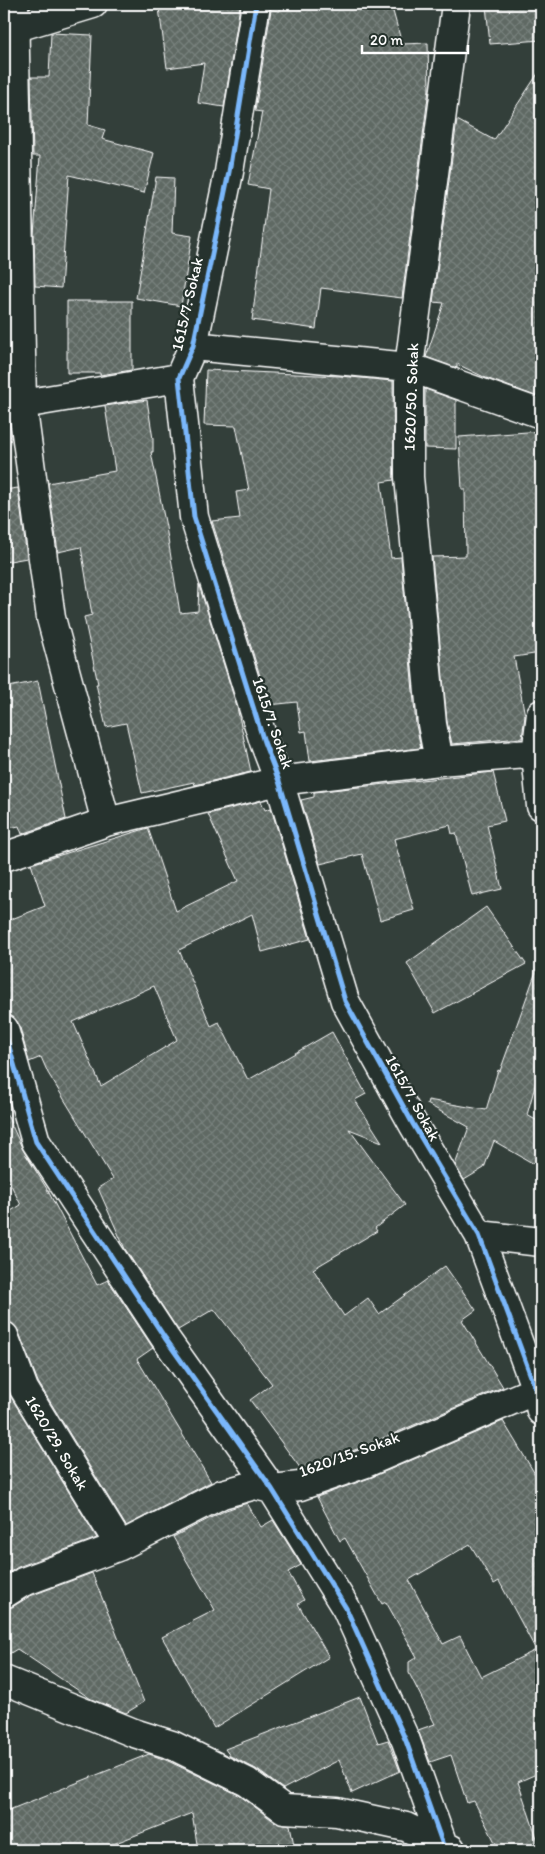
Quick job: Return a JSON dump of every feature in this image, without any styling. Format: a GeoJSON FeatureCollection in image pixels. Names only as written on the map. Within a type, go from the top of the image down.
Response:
{"type":"FeatureCollection","features":[{"type":"Feature","properties":{"kind":"street"},"geometry":{"type":"LineString","coordinates":[[93,4],[11,21],[13,405],[50,618],[106,822]]}},
{"type":"Feature","properties":{"kind":"street","name":"1615/7. Sokak"},"geometry":{"type":"LineString","coordinates":[[256,4],[229,172],[193,346],[179,378],[194,518],[264,742],[279,781],[345,1002],[412,1124],[479,1235],[538,1401]]}},
{"type":"Feature","properties":{"kind":"street","name":"1620/50. Sokak"},"geometry":{"type":"LineString","coordinates":[[439,761],[430,706],[409,478],[409,367],[456,4]]}},
{"type":"Feature","properties":{"kind":"street"},"geometry":{"type":"LineString","coordinates":[[193,346],[409,367],[541,414]]}},
{"type":"Feature","properties":{"kind":"street"},"geometry":{"type":"LineString","coordinates":[[13,405],[179,378]]}},
{"type":"Feature","properties":{"kind":"street"},"geometry":{"type":"LineString","coordinates":[[541,714],[539,753],[541,806]]}},
{"type":"Feature","properties":{"kind":"street"},"geometry":{"type":"LineString","coordinates":[[4,857],[106,822],[279,781],[439,761],[539,753]]}},
{"type":"Feature","properties":{"kind":"street"},"geometry":{"type":"LineString","coordinates":[[4,1029],[36,1142],[165,1338],[272,1490],[346,1608],[406,1741],[447,1848]]}},
{"type":"Feature","properties":{"kind":"street"},"geometry":{"type":"LineString","coordinates":[[479,1235],[541,1242]]}},
{"type":"Feature","properties":{"kind":"street","name":"1620/29. Sokak"},"geometry":{"type":"LineString","coordinates":[[4,1336],[24,1389],[120,1546]]}},
{"type":"Feature","properties":{"kind":"street","name":"1620/15. Sokak"},"geometry":{"type":"LineString","coordinates":[[4,1594],[23,1582],[120,1546],[222,1494],[255,1485],[272,1490],[300,1486],[538,1401]]}},
{"type":"Feature","properties":{"kind":"street"},"geometry":{"type":"LineString","coordinates":[[4,1680],[134,1733],[172,1746],[246,1782],[284,1809],[337,1812],[406,1827],[447,1848]]}},
{"type":"Feature","properties":{"kind":"building"},"geometry":{"type":"Polygon","coordinates":[[[188,4],[240,6],[224,107],[198,103],[204,63],[167,68],[159,8],[188,4]]]}},
{"type":"Feature","properties":{"kind":"building"},"geometry":{"type":"Polygon","coordinates":[[[280,4],[391,4],[402,44],[428,43],[429,89],[402,298],[321,288],[316,329],[252,320],[269,189],[248,185],[262,112],[255,111],[271,10],[280,11],[280,4]]]}},
{"type":"Feature","properties":{"kind":"building"},"geometry":{"type":"Polygon","coordinates":[[[540,4],[541,40],[490,44],[486,6],[540,4]]]}},
{"type":"Feature","properties":{"kind":"building"},"geometry":{"type":"Polygon","coordinates":[[[51,33],[92,35],[88,125],[105,130],[102,139],[154,153],[144,193],[69,175],[61,288],[35,286],[34,235],[40,156],[33,156],[31,77],[49,77],[51,33]]]}},
{"type":"Feature","properties":{"kind":"building"},"geometry":{"type":"Polygon","coordinates":[[[541,69],[541,398],[486,378],[457,364],[457,368],[426,357],[444,303],[433,302],[457,120],[494,140],[541,69]]]}},
{"type":"Feature","properties":{"kind":"building"},"geometry":{"type":"Polygon","coordinates":[[[156,177],[174,178],[172,233],[192,236],[181,306],[136,298],[156,177]]]}},
{"type":"Feature","properties":{"kind":"building"},"geometry":{"type":"Polygon","coordinates":[[[67,301],[132,301],[132,370],[100,375],[100,373],[67,373],[67,301]]]}},
{"type":"Feature","properties":{"kind":"building"},"geometry":{"type":"Polygon","coordinates":[[[206,370],[340,376],[393,381],[394,480],[381,482],[391,558],[401,557],[416,725],[421,748],[310,761],[306,731],[301,732],[297,702],[269,705],[212,521],[240,518],[236,492],[249,490],[236,426],[204,425],[206,370]]]}},
{"type":"Feature","properties":{"kind":"building"},"geometry":{"type":"Polygon","coordinates":[[[425,389],[456,400],[456,449],[425,448],[425,389]]]}},
{"type":"Feature","properties":{"kind":"building"},"geometry":{"type":"Polygon","coordinates":[[[147,400],[153,439],[153,452],[151,452],[180,613],[198,611],[199,585],[237,707],[251,772],[195,785],[194,782],[142,793],[126,723],[106,727],[84,617],[92,615],[81,547],[58,552],[48,483],[115,471],[105,406],[147,400]]]}},
{"type":"Feature","properties":{"kind":"building"},"geometry":{"type":"Polygon","coordinates":[[[541,431],[541,653],[514,657],[525,716],[522,738],[452,744],[447,722],[432,557],[466,556],[465,489],[462,489],[459,437],[541,431]]]}},
{"type":"Feature","properties":{"kind":"building"},"geometry":{"type":"Polygon","coordinates":[[[18,488],[27,558],[4,562],[4,490],[18,488]]]}},
{"type":"Feature","properties":{"kind":"building"},"geometry":{"type":"Polygon","coordinates":[[[38,681],[66,819],[22,834],[19,826],[4,829],[4,688],[38,681]]]}},
{"type":"Feature","properties":{"kind":"building"},"geometry":{"type":"Polygon","coordinates":[[[493,772],[505,821],[487,825],[502,889],[472,896],[456,833],[452,834],[450,825],[394,839],[414,910],[380,920],[362,854],[320,864],[301,800],[314,797],[314,792],[493,772]]]}},
{"type":"Feature","properties":{"kind":"building"},"geometry":{"type":"Polygon","coordinates":[[[261,801],[265,810],[271,808],[310,939],[262,952],[252,914],[179,950],[211,1026],[219,1022],[248,1080],[332,1032],[366,1094],[355,1100],[382,1142],[349,1129],[405,1205],[375,1228],[377,1231],[313,1269],[344,1316],[368,1298],[379,1314],[445,1266],[476,1310],[462,1320],[503,1387],[360,1448],[301,1469],[250,1400],[272,1384],[214,1309],[178,1330],[125,1249],[98,1188],[113,1179],[48,1073],[41,1057],[29,1062],[19,1024],[14,1018],[4,1014],[4,922],[45,906],[31,864],[148,828],[176,911],[238,881],[208,814],[261,801]],[[154,986],[73,1022],[101,1086],[177,1040],[154,986]]]}},
{"type":"Feature","properties":{"kind":"building"},"geometry":{"type":"Polygon","coordinates":[[[486,907],[526,964],[435,1013],[407,963],[486,907]]]}},
{"type":"Feature","properties":{"kind":"building"},"geometry":{"type":"Polygon","coordinates":[[[538,966],[541,967],[541,1064],[527,1115],[541,1123],[541,1168],[494,1141],[484,1168],[464,1180],[455,1165],[469,1127],[427,1104],[428,1100],[486,1110],[498,1070],[500,1071],[538,966]]]}},
{"type":"Feature","properties":{"kind":"building"},"geometry":{"type":"Polygon","coordinates":[[[4,1108],[23,1150],[47,1189],[97,1285],[108,1280],[153,1348],[137,1359],[211,1482],[126,1526],[38,1382],[18,1330],[13,1324],[4,1321],[4,1215],[21,1205],[4,1171],[4,1108]]]}},
{"type":"Feature","properties":{"kind":"building"},"geometry":{"type":"Polygon","coordinates":[[[4,1380],[11,1397],[97,1538],[18,1567],[4,1576],[4,1380]]]}},
{"type":"Feature","properties":{"kind":"building"},"geometry":{"type":"Polygon","coordinates":[[[503,1421],[541,1484],[541,1772],[518,1782],[541,1850],[499,1850],[474,1801],[467,1803],[451,1755],[430,1762],[418,1730],[435,1724],[409,1673],[409,1662],[417,1657],[386,1602],[382,1604],[345,1538],[340,1541],[317,1497],[372,1477],[503,1421]],[[470,1544],[409,1580],[443,1644],[460,1636],[481,1677],[536,1650],[499,1581],[494,1584],[470,1544]]]}},
{"type":"Feature","properties":{"kind":"building"},"geometry":{"type":"Polygon","coordinates":[[[247,1503],[261,1527],[273,1520],[301,1565],[288,1572],[304,1600],[298,1604],[329,1657],[214,1728],[162,1637],[215,1610],[173,1537],[226,1510],[247,1503]]]}},
{"type":"Feature","properties":{"kind":"building"},"geometry":{"type":"Polygon","coordinates":[[[92,1573],[144,1702],[126,1713],[91,1699],[17,1649],[4,1657],[4,1609],[12,1607],[30,1596],[92,1573]]]}},
{"type":"Feature","properties":{"kind":"building"},"geometry":{"type":"Polygon","coordinates":[[[360,1697],[378,1743],[388,1740],[400,1771],[352,1793],[339,1760],[283,1789],[256,1769],[230,1756],[225,1749],[360,1697]]]}},
{"type":"Feature","properties":{"kind":"building"},"geometry":{"type":"Polygon","coordinates":[[[149,1754],[166,1760],[239,1795],[275,1822],[290,1825],[295,1850],[198,1850],[192,1813],[98,1850],[4,1850],[4,1812],[149,1754]]]}},
{"type":"Feature","properties":{"kind":"cycle path"},"geometry":{"type":"LineString","coordinates":[[256,4],[229,172],[193,346],[179,378],[194,517],[264,742],[279,781],[345,1001],[413,1124],[479,1235],[536,1390],[541,1411]]}},
{"type":"Feature","properties":{"kind":"cycle path"},"geometry":{"type":"LineString","coordinates":[[4,1029],[36,1142],[165,1338],[272,1489],[346,1608],[406,1741],[443,1845]]}}]}
